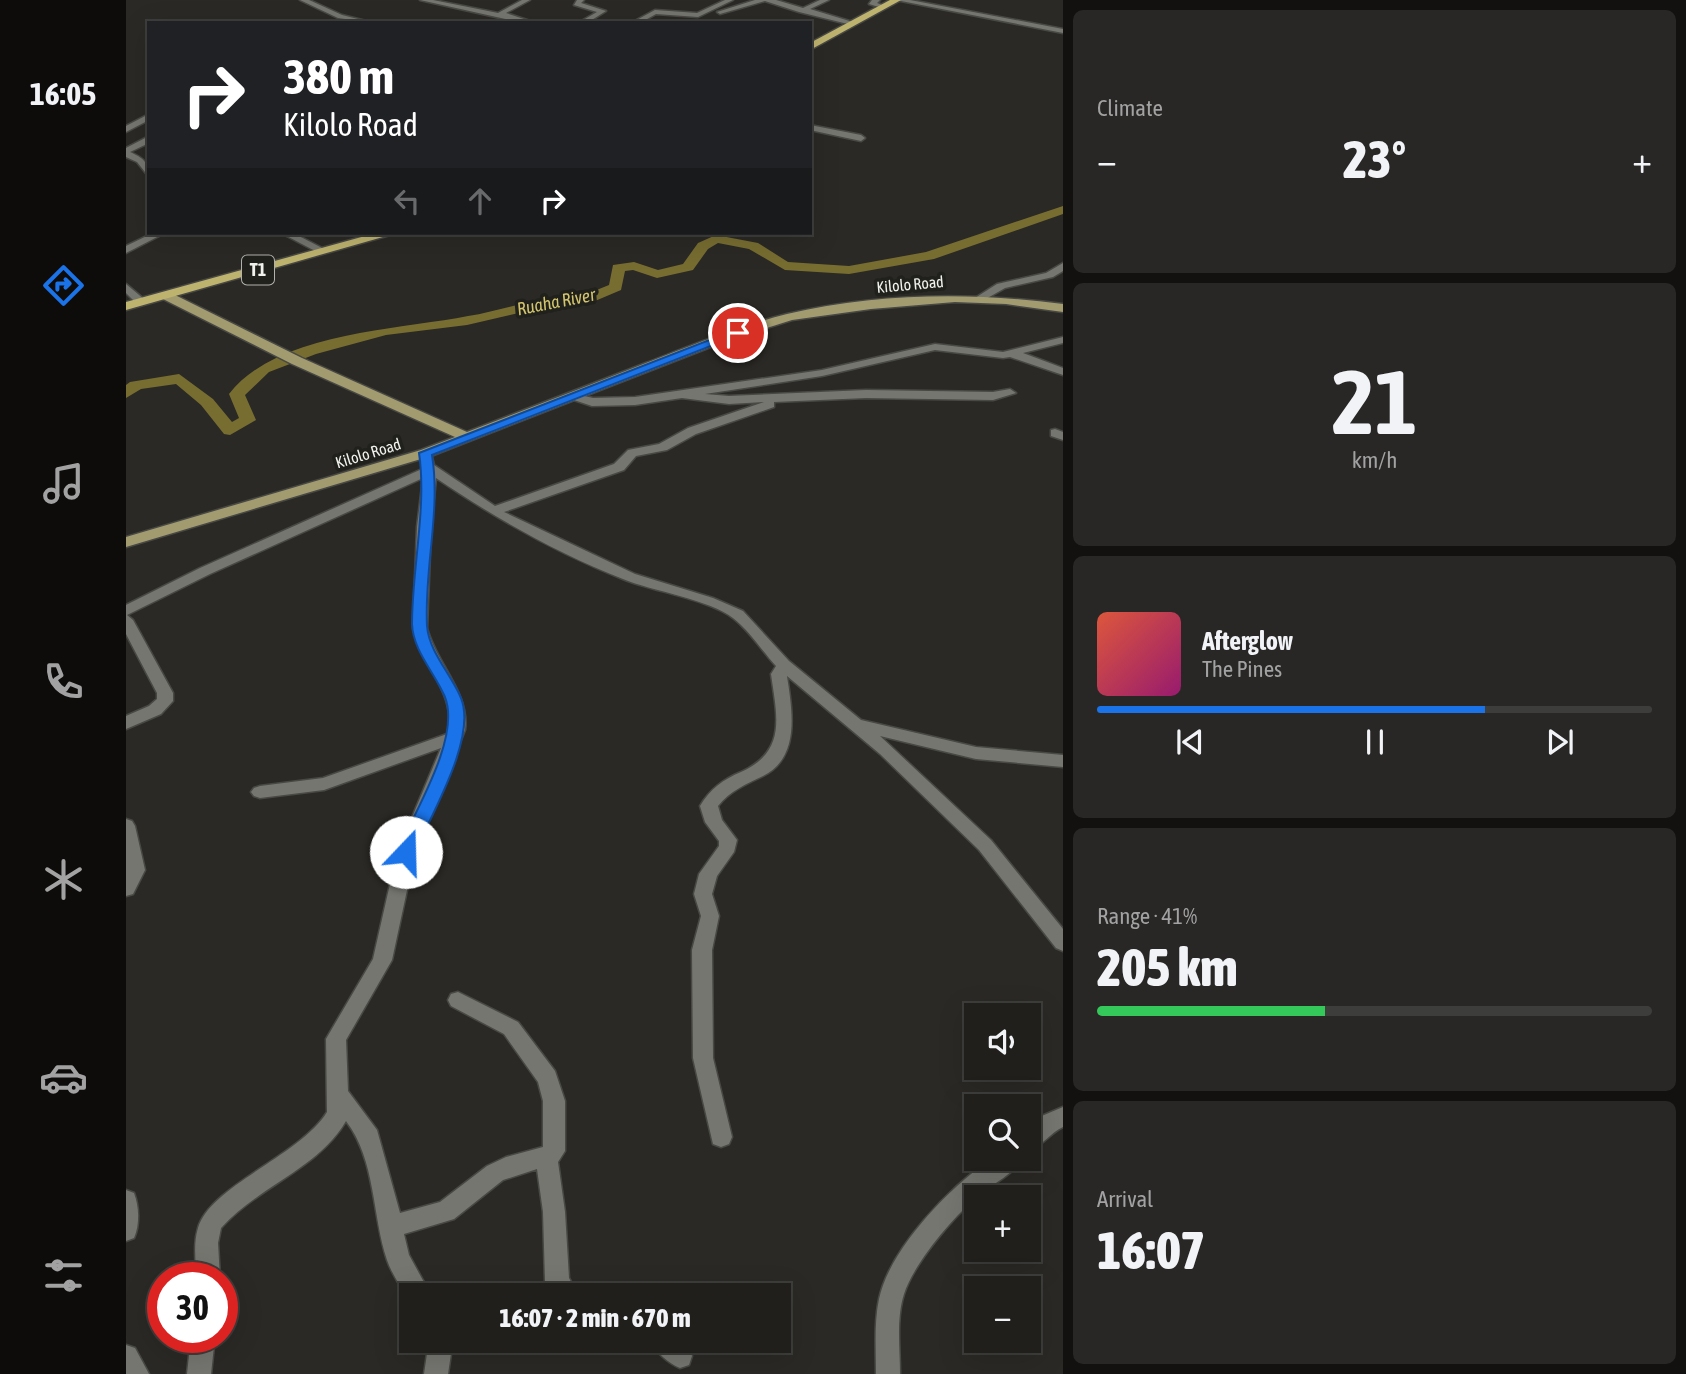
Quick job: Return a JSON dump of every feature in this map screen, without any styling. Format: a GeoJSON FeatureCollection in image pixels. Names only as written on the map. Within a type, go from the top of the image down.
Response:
{"type":"FeatureCollection","features":[{"type":"Feature","properties":{"kind":"highway"},"geometry":{"type":"LineString","coordinates":[[812,46],[852,23],[879,3],[898,0]]}},
{"type":"Feature","properties":{"kind":"highway","name":"T1"},"geometry":{"type":"LineString","coordinates":[[126,306],[383,235]]}},
{"type":"Feature","properties":{"kind":"main road"},"geometry":{"type":"LineString","coordinates":[[167,296],[297,361],[469,438]]}},
{"type":"Feature","properties":{"kind":"main road","name":"Kilolo Road"},"geometry":{"type":"LineString","coordinates":[[126,542],[427,464],[469,438],[722,338],[790,317],[871,305],[980,299],[1063,308]]}},
{"type":"Feature","properties":{"kind":"street"},"geometry":{"type":"LineString","coordinates":[[303,0],[340,18],[359,21]]}},
{"type":"Feature","properties":{"kind":"street"},"geometry":{"type":"LineString","coordinates":[[423,0],[524,21]]}},
{"type":"Feature","properties":{"kind":"street"},"geometry":{"type":"LineString","coordinates":[[507,17],[502,12],[527,0]]}},
{"type":"Feature","properties":{"kind":"street"},"geometry":{"type":"LineString","coordinates":[[581,0],[576,4],[603,11],[585,21]]}},
{"type":"Feature","properties":{"kind":"street"},"geometry":{"type":"LineString","coordinates":[[716,21],[717,10],[730,0]]}},
{"type":"Feature","properties":{"kind":"street"},"geometry":{"type":"LineString","coordinates":[[638,21],[655,12],[687,16],[762,0]]}},
{"type":"Feature","properties":{"kind":"street"},"geometry":{"type":"LineString","coordinates":[[768,0],[852,23]]}},
{"type":"Feature","properties":{"kind":"street"},"geometry":{"type":"LineString","coordinates":[[801,11],[827,0]]}},
{"type":"Feature","properties":{"kind":"street"},"geometry":{"type":"LineString","coordinates":[[898,0],[1063,31]]}},
{"type":"Feature","properties":{"kind":"street"},"geometry":{"type":"LineString","coordinates":[[483,21],[494,14]]}},
{"type":"Feature","properties":{"kind":"street"},"geometry":{"type":"LineString","coordinates":[[126,129],[147,117]]}},
{"type":"Feature","properties":{"kind":"street"},"geometry":{"type":"LineString","coordinates":[[812,127],[861,138]]}},
{"type":"Feature","properties":{"kind":"street"},"geometry":{"type":"LineString","coordinates":[[126,152],[147,140]]}},
{"type":"Feature","properties":{"kind":"street"},"geometry":{"type":"LineString","coordinates":[[126,152],[140,160],[147,171]]}},
{"type":"Feature","properties":{"kind":"street"},"geometry":{"type":"LineString","coordinates":[[126,250],[156,235]]}},
{"type":"Feature","properties":{"kind":"street"},"geometry":{"type":"LineString","coordinates":[[290,235],[323,251]]}},
{"type":"Feature","properties":{"kind":"street"},"geometry":{"type":"LineString","coordinates":[[980,299],[1001,286],[1049,275],[1063,266]]}},
{"type":"Feature","properties":{"kind":"street"},"geometry":{"type":"LineString","coordinates":[[126,287],[141,302]]}},
{"type":"Feature","properties":{"kind":"street"},"geometry":{"type":"LineString","coordinates":[[575,396],[607,402],[678,394],[822,373],[935,347],[994,355],[1011,354],[1062,340]]}},
{"type":"Feature","properties":{"kind":"street"},"geometry":{"type":"LineString","coordinates":[[1011,354],[1063,372]]}},
{"type":"Feature","properties":{"kind":"street"},"geometry":{"type":"LineString","coordinates":[[678,394],[711,400],[931,394],[993,396],[1010,393]]}},
{"type":"Feature","properties":{"kind":"street"},"geometry":{"type":"LineString","coordinates":[[494,512],[619,467],[632,453],[663,447],[692,431],[789,397]]}},
{"type":"Feature","properties":{"kind":"street"},"geometry":{"type":"LineString","coordinates":[[427,464],[494,512],[630,577],[708,601],[738,614],[784,665],[886,750],[985,845],[1063,943]]}},
{"type":"Feature","properties":{"kind":"street"},"geometry":{"type":"LineString","coordinates":[[126,723],[155,710],[164,701],[165,693],[127,621],[205,570],[427,464]]}},
{"type":"Feature","properties":{"kind":"street"},"geometry":{"type":"LineString","coordinates":[[208,1262],[211,1224],[256,1185],[327,1132],[338,1114],[336,1039],[382,960],[406,852],[455,737],[458,715],[452,696],[424,644],[420,628],[427,464]]}},
{"type":"Feature","properties":{"kind":"street"},"geometry":{"type":"LineString","coordinates":[[721,1137],[703,1058],[702,950],[710,916],[703,894],[708,874],[728,847],[728,840],[714,822],[709,806],[725,789],[765,767],[775,757],[783,734],[783,690],[779,674],[784,665]]}},
{"type":"Feature","properties":{"kind":"street"},"geometry":{"type":"LineString","coordinates":[[851,723],[937,746],[1063,761]]}},
{"type":"Feature","properties":{"kind":"street"},"geometry":{"type":"LineString","coordinates":[[261,792],[324,784],[455,737]]}},
{"type":"Feature","properties":{"kind":"street"},"geometry":{"type":"LineString","coordinates":[[126,826],[136,870],[126,890]]}},
{"type":"Feature","properties":{"kind":"street"},"geometry":{"type":"LineString","coordinates":[[390,1227],[446,1211],[501,1169],[552,1154],[554,1101],[548,1078],[511,1028],[458,1000]]}},
{"type":"Feature","properties":{"kind":"street"},"geometry":{"type":"LineString","coordinates":[[336,1092],[366,1129],[385,1195],[398,1259],[412,1283]]}},
{"type":"Feature","properties":{"kind":"street"},"geometry":{"type":"LineString","coordinates":[[1041,1129],[1063,1117]]}},
{"type":"Feature","properties":{"kind":"street"},"geometry":{"type":"LineString","coordinates":[[546,1156],[555,1219],[558,1283]]}},
{"type":"Feature","properties":{"kind":"street"},"geometry":{"type":"LineString","coordinates":[[888,1374],[891,1297],[903,1272],[924,1236],[958,1196],[990,1171]]}},
{"type":"Feature","properties":{"kind":"street"},"geometry":{"type":"LineString","coordinates":[[126,1201],[126,1230]]}},
{"type":"Feature","properties":{"kind":"street"},"geometry":{"type":"LineString","coordinates":[[199,1374],[201,1353]]}},
{"type":"Feature","properties":{"kind":"street"},"geometry":{"type":"LineString","coordinates":[[436,1374],[439,1353]]}},
{"type":"Feature","properties":{"kind":"street"},"geometry":{"type":"LineString","coordinates":[[126,1357],[137,1374]]}},
{"type":"Feature","properties":{"kind":"waterway","name":"Ruaha River"},"geometry":{"type":"LineString","coordinates":[[126,393],[136,385],[179,379],[207,402],[230,430],[248,420],[237,394],[264,369],[311,351],[385,331],[467,321],[527,307],[595,297],[616,287],[618,268],[634,266],[657,274],[688,267],[703,246],[716,239],[753,246],[785,266],[849,270],[929,256],[1063,210]]}},
{"type":"Feature","properties":{"kind":"route"},"geometry":{"type":"LineString","coordinates":[[406,852],[452,748],[458,715],[452,696],[424,644],[420,628],[424,527],[430,481],[426,453],[738,333]]}}]}
